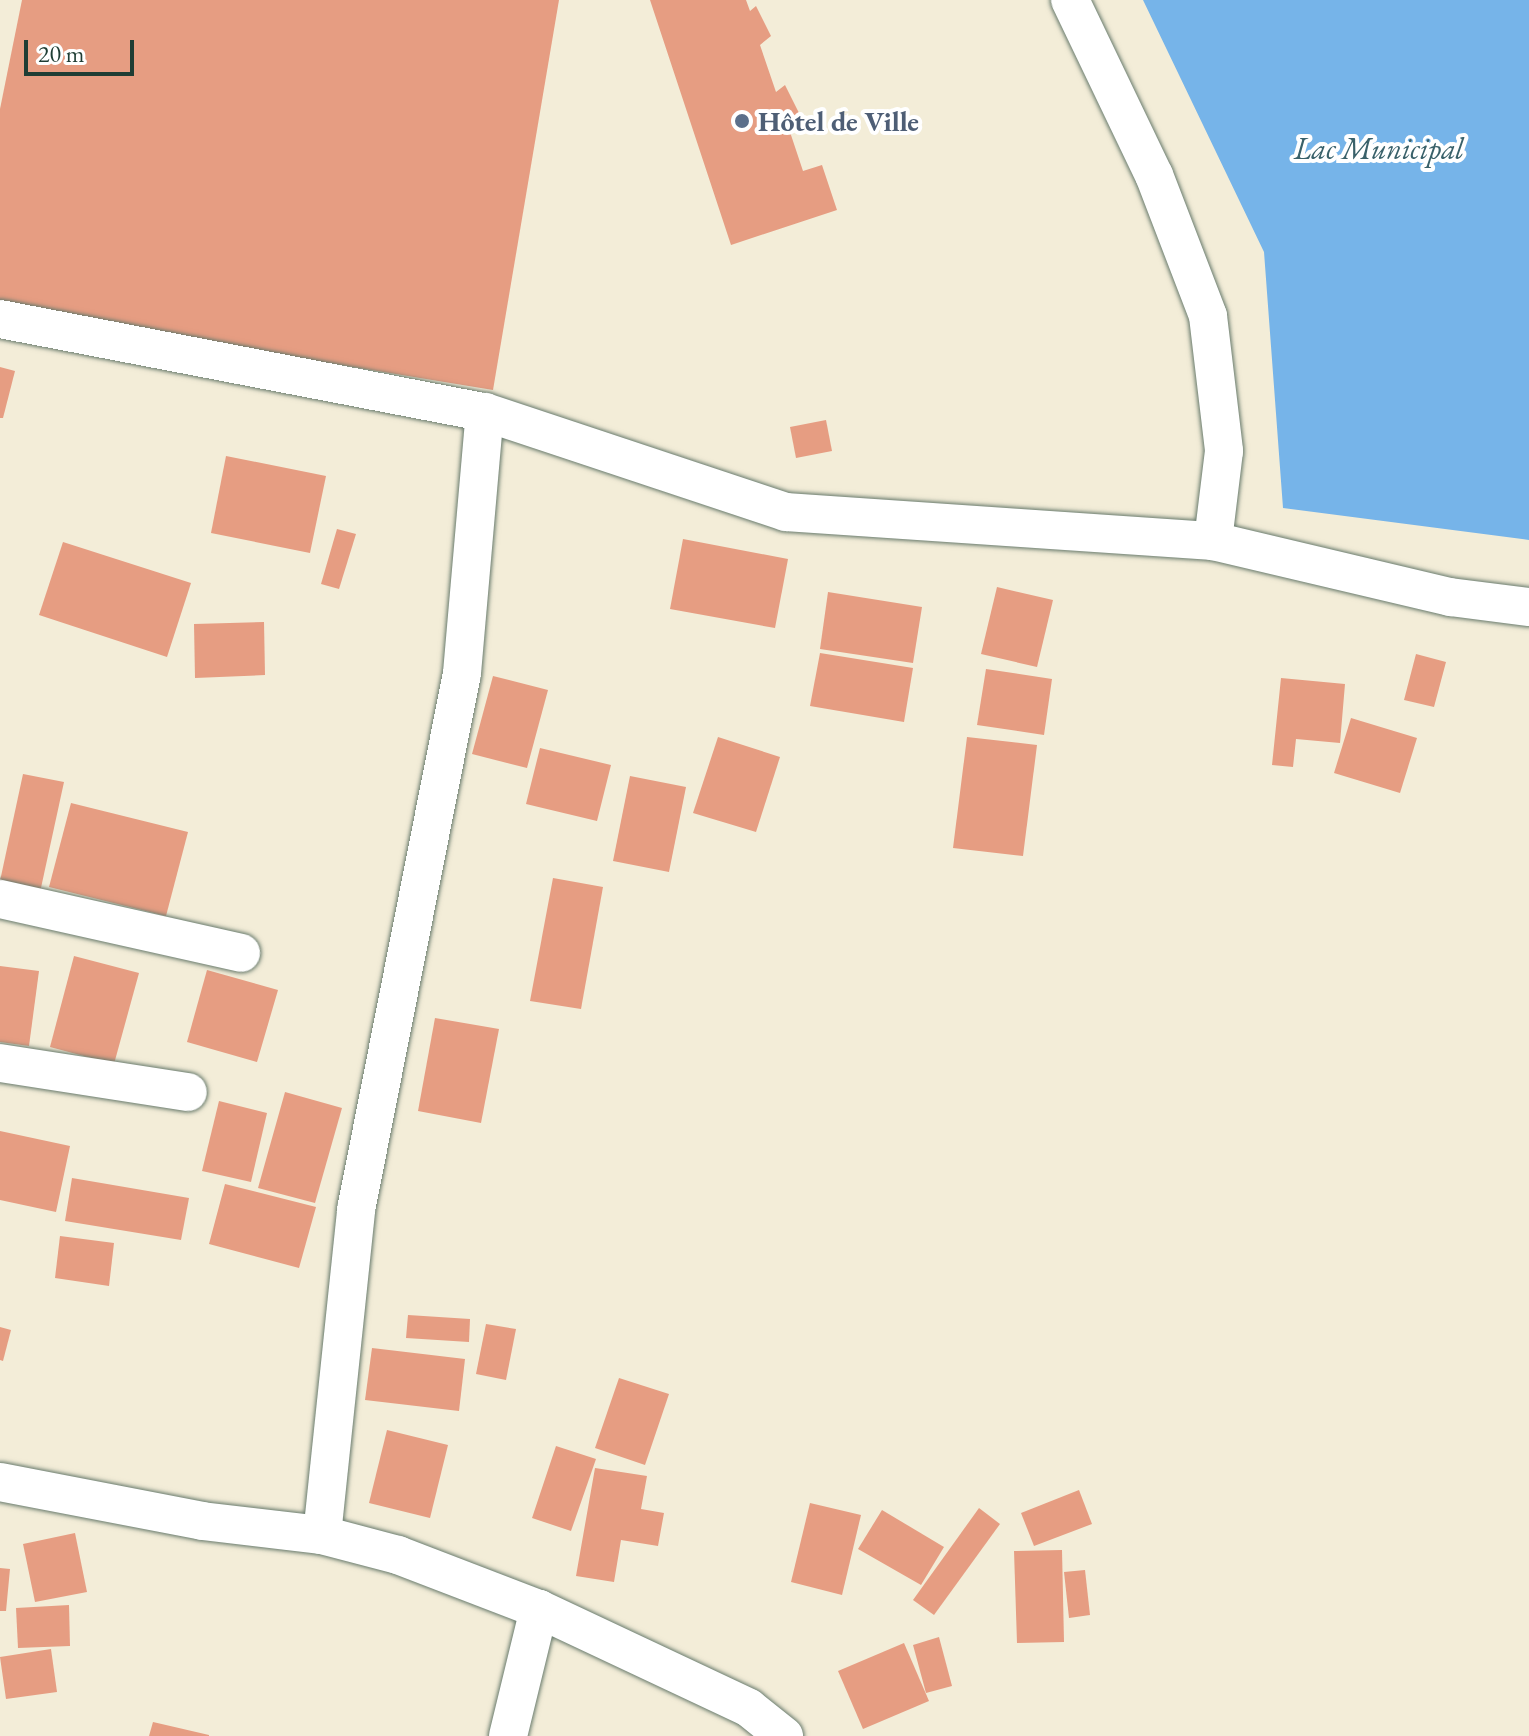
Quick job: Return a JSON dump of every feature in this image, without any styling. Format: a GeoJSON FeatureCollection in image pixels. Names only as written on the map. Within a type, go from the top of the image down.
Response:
{"type":"FeatureCollection","features":[{"type":"Feature","properties":{"kind":"street"},"geometry":{"type":"LineString","coordinates":[[1070,0],[1154,175],[1208,316],[1224,451],[1213,541]]}},
{"type":"Feature","properties":{"kind":"street"},"geometry":{"type":"LineString","coordinates":[[0,319],[485,412],[786,512],[1213,541],[1450,597],[1529,607]]}},
{"type":"Feature","properties":{"kind":"street"},"geometry":{"type":"LineString","coordinates":[[322,1535],[356,1210],[462,673],[485,412]]}},
{"type":"Feature","properties":{"kind":"street"},"geometry":{"type":"LineString","coordinates":[[0,899],[241,953]]}},
{"type":"Feature","properties":{"kind":"street"},"geometry":{"type":"LineString","coordinates":[[0,1063],[188,1092]]}},
{"type":"Feature","properties":{"kind":"street"},"geometry":{"type":"LineString","coordinates":[[0,1482],[202,1521],[322,1535],[398,1555],[539,1609],[749,1708],[784,1736]]}},
{"type":"Feature","properties":{"kind":"street"},"geometry":{"type":"LineString","coordinates":[[508,1736],[539,1609]]}},
{"type":"Feature","properties":{"kind":"water","name":"Lac Municipal"},"geometry":{"type":"Polygon","coordinates":[[[1143,0],[1529,0],[1529,540],[1283,508],[1264,252],[1143,0]]]}},
{"type":"Feature","properties":{"kind":"building"},"geometry":{"type":"Polygon","coordinates":[[[22,0],[559,0],[493,390],[0,309],[0,109],[22,0]]]}},
{"type":"Feature","properties":{"kind":"building","name":"Hôtel de Ville"},"geometry":{"type":"Polygon","coordinates":[[[650,0],[746,0],[750,11],[756,6],[771,36],[760,45],[776,92],[785,85],[801,117],[788,126],[803,171],[822,165],[837,210],[731,245],[650,0]]]}},
{"type":"Feature","properties":{"kind":"building"},"geometry":{"type":"Polygon","coordinates":[[[0,367],[15,371],[3,418],[0,418],[0,367]]]}},
{"type":"Feature","properties":{"kind":"building"},"geometry":{"type":"Polygon","coordinates":[[[826,420],[832,451],[796,458],[790,427],[826,420]]]}},
{"type":"Feature","properties":{"kind":"building"},"geometry":{"type":"Polygon","coordinates":[[[226,456],[326,476],[310,553],[211,533],[226,456]]]}},
{"type":"Feature","properties":{"kind":"building"},"geometry":{"type":"Polygon","coordinates":[[[337,529],[356,534],[339,589],[321,584],[337,529]]]}},
{"type":"Feature","properties":{"kind":"building"},"geometry":{"type":"Polygon","coordinates":[[[683,539],[788,559],[775,628],[670,609],[683,539]]]}},
{"type":"Feature","properties":{"kind":"building"},"geometry":{"type":"Polygon","coordinates":[[[63,542],[191,583],[167,657],[39,615],[63,542]]]}},
{"type":"Feature","properties":{"kind":"building"},"geometry":{"type":"Polygon","coordinates":[[[997,587],[1053,600],[1037,667],[981,654],[997,587]]]}},
{"type":"Feature","properties":{"kind":"building"},"geometry":{"type":"Polygon","coordinates":[[[828,592],[922,607],[913,663],[820,649],[828,592]]]}},
{"type":"Feature","properties":{"kind":"building"},"geometry":{"type":"Polygon","coordinates":[[[264,622],[265,675],[195,678],[194,624],[264,622]]]}},
{"type":"Feature","properties":{"kind":"building"},"geometry":{"type":"Polygon","coordinates":[[[820,653],[913,668],[904,722],[810,706],[820,653]]]}},
{"type":"Feature","properties":{"kind":"building"},"geometry":{"type":"Polygon","coordinates":[[[1416,654],[1446,662],[1434,707],[1404,700],[1416,654]]]}},
{"type":"Feature","properties":{"kind":"building"},"geometry":{"type":"Polygon","coordinates":[[[986,669],[1052,679],[1044,735],[977,725],[986,669]]]}},
{"type":"Feature","properties":{"kind":"building"},"geometry":{"type":"Polygon","coordinates":[[[493,676],[548,690],[527,768],[472,754],[493,676]]]}},
{"type":"Feature","properties":{"kind":"building"},"geometry":{"type":"Polygon","coordinates":[[[1281,678],[1345,684],[1340,743],[1296,739],[1293,767],[1272,765],[1281,678]]]}},
{"type":"Feature","properties":{"kind":"building"},"geometry":{"type":"Polygon","coordinates":[[[1351,718],[1417,738],[1400,793],[1334,773],[1351,718]]]}},
{"type":"Feature","properties":{"kind":"building"},"geometry":{"type":"Polygon","coordinates":[[[718,737],[780,757],[756,832],[693,813],[718,737]]]}},
{"type":"Feature","properties":{"kind":"building"},"geometry":{"type":"Polygon","coordinates":[[[967,737],[1037,745],[1023,856],[953,848],[967,737]]]}},
{"type":"Feature","properties":{"kind":"building"},"geometry":{"type":"Polygon","coordinates":[[[540,748],[611,765],[597,821],[526,804],[540,748]]]}},
{"type":"Feature","properties":{"kind":"building"},"geometry":{"type":"Polygon","coordinates":[[[23,774],[64,782],[39,897],[0,881],[23,774]]]}},
{"type":"Feature","properties":{"kind":"building"},"geometry":{"type":"Polygon","coordinates":[[[630,776],[686,787],[669,872],[613,861],[630,776]]]}},
{"type":"Feature","properties":{"kind":"building"},"geometry":{"type":"Polygon","coordinates":[[[71,803],[188,832],[166,916],[49,887],[71,803]]]}},
{"type":"Feature","properties":{"kind":"building"},"geometry":{"type":"Polygon","coordinates":[[[553,878],[603,887],[581,1009],[530,1001],[553,878]]]}},
{"type":"Feature","properties":{"kind":"building"},"geometry":{"type":"Polygon","coordinates":[[[74,956],[139,973],[114,1064],[50,1047],[74,956]]]}},
{"type":"Feature","properties":{"kind":"building"},"geometry":{"type":"Polygon","coordinates":[[[0,966],[39,971],[29,1046],[0,1042],[0,966]]]}},
{"type":"Feature","properties":{"kind":"building"},"geometry":{"type":"Polygon","coordinates":[[[207,970],[278,990],[257,1062],[187,1042],[207,970]]]}},
{"type":"Feature","properties":{"kind":"building"},"geometry":{"type":"Polygon","coordinates":[[[435,1018],[499,1029],[481,1123],[418,1111],[435,1018]]]}},
{"type":"Feature","properties":{"kind":"building"},"geometry":{"type":"Polygon","coordinates":[[[285,1092],[342,1108],[315,1203],[258,1188],[285,1092]]]}},
{"type":"Feature","properties":{"kind":"building"},"geometry":{"type":"Polygon","coordinates":[[[219,1101],[267,1113],[251,1182],[202,1171],[219,1101]]]}},
{"type":"Feature","properties":{"kind":"building"},"geometry":{"type":"Polygon","coordinates":[[[0,1131],[70,1146],[56,1212],[0,1200],[0,1131]]]}},
{"type":"Feature","properties":{"kind":"building"},"geometry":{"type":"Polygon","coordinates":[[[72,1178],[189,1198],[181,1240],[65,1221],[72,1178]]]}},
{"type":"Feature","properties":{"kind":"building"},"geometry":{"type":"Polygon","coordinates":[[[225,1184],[316,1207],[299,1268],[209,1244],[225,1184]]]}},
{"type":"Feature","properties":{"kind":"building"},"geometry":{"type":"Polygon","coordinates":[[[60,1236],[114,1243],[109,1286],[55,1278],[60,1236]]]}},
{"type":"Feature","properties":{"kind":"building"},"geometry":{"type":"Polygon","coordinates":[[[408,1315],[470,1319],[469,1342],[406,1338],[408,1315]]]}},
{"type":"Feature","properties":{"kind":"building"},"geometry":{"type":"Polygon","coordinates":[[[486,1324],[516,1329],[506,1380],[476,1374],[486,1324]]]}},
{"type":"Feature","properties":{"kind":"building"},"geometry":{"type":"Polygon","coordinates":[[[0,1327],[11,1330],[3,1361],[0,1360],[0,1327]]]}},
{"type":"Feature","properties":{"kind":"building"},"geometry":{"type":"Polygon","coordinates":[[[372,1348],[465,1359],[459,1411],[365,1400],[372,1348]]]}},
{"type":"Feature","properties":{"kind":"building"},"geometry":{"type":"Polygon","coordinates":[[[619,1378],[669,1394],[645,1465],[595,1448],[619,1378]]]}},
{"type":"Feature","properties":{"kind":"building"},"geometry":{"type":"Polygon","coordinates":[[[387,1430],[448,1445],[430,1518],[369,1503],[387,1430]]]}},
{"type":"Feature","properties":{"kind":"building"},"geometry":{"type":"Polygon","coordinates":[[[556,1446],[596,1459],[571,1531],[532,1518],[556,1446]]]}},
{"type":"Feature","properties":{"kind":"building"},"geometry":{"type":"Polygon","coordinates":[[[595,1468],[647,1476],[641,1509],[664,1513],[658,1546],[621,1540],[614,1582],[576,1576],[595,1468]]]}},
{"type":"Feature","properties":{"kind":"building"},"geometry":{"type":"Polygon","coordinates":[[[1079,1490],[1092,1524],[1034,1546],[1021,1513],[1079,1490]]]}},
{"type":"Feature","properties":{"kind":"building"},"geometry":{"type":"Polygon","coordinates":[[[810,1503],[861,1515],[842,1595],[791,1582],[810,1503]]]}},
{"type":"Feature","properties":{"kind":"building"},"geometry":{"type":"Polygon","coordinates":[[[979,1508],[1000,1524],[934,1615],[913,1600],[979,1508]]]}},
{"type":"Feature","properties":{"kind":"building"},"geometry":{"type":"Polygon","coordinates":[[[882,1510],[944,1547],[921,1585],[858,1549],[882,1510]]]}},
{"type":"Feature","properties":{"kind":"building"},"geometry":{"type":"Polygon","coordinates":[[[75,1533],[87,1592],[35,1602],[23,1544],[75,1533]]]}},
{"type":"Feature","properties":{"kind":"building"},"geometry":{"type":"Polygon","coordinates":[[[1062,1550],[1064,1642],[1017,1643],[1014,1551],[1062,1550]]]}},
{"type":"Feature","properties":{"kind":"building"},"geometry":{"type":"Polygon","coordinates":[[[0,1568],[10,1569],[6,1611],[0,1611],[0,1568]]]}},
{"type":"Feature","properties":{"kind":"building"},"geometry":{"type":"Polygon","coordinates":[[[1085,1570],[1090,1615],[1069,1618],[1064,1572],[1085,1570]]]}},
{"type":"Feature","properties":{"kind":"building"},"geometry":{"type":"Polygon","coordinates":[[[69,1605],[70,1646],[18,1648],[16,1608],[69,1605]]]}},
{"type":"Feature","properties":{"kind":"building"},"geometry":{"type":"Polygon","coordinates":[[[939,1637],[952,1686],[926,1693],[913,1645],[939,1637]]]}},
{"type":"Feature","properties":{"kind":"building"},"geometry":{"type":"Polygon","coordinates":[[[904,1643],[929,1701],[863,1729],[838,1671],[904,1643]]]}},
{"type":"Feature","properties":{"kind":"building"},"geometry":{"type":"Polygon","coordinates":[[[51,1649],[57,1692],[6,1699],[0,1657],[51,1649]]]}},
{"type":"Feature","properties":{"kind":"building"},"geometry":{"type":"Polygon","coordinates":[[[153,1722],[209,1735],[209,1736],[149,1736],[153,1722]]]}},
{"type":"Feature","properties":{"kind":"place","name":"Hôtel de Ville"},"geometry":{"type":"Point","coordinates":[742,121]}}]}
